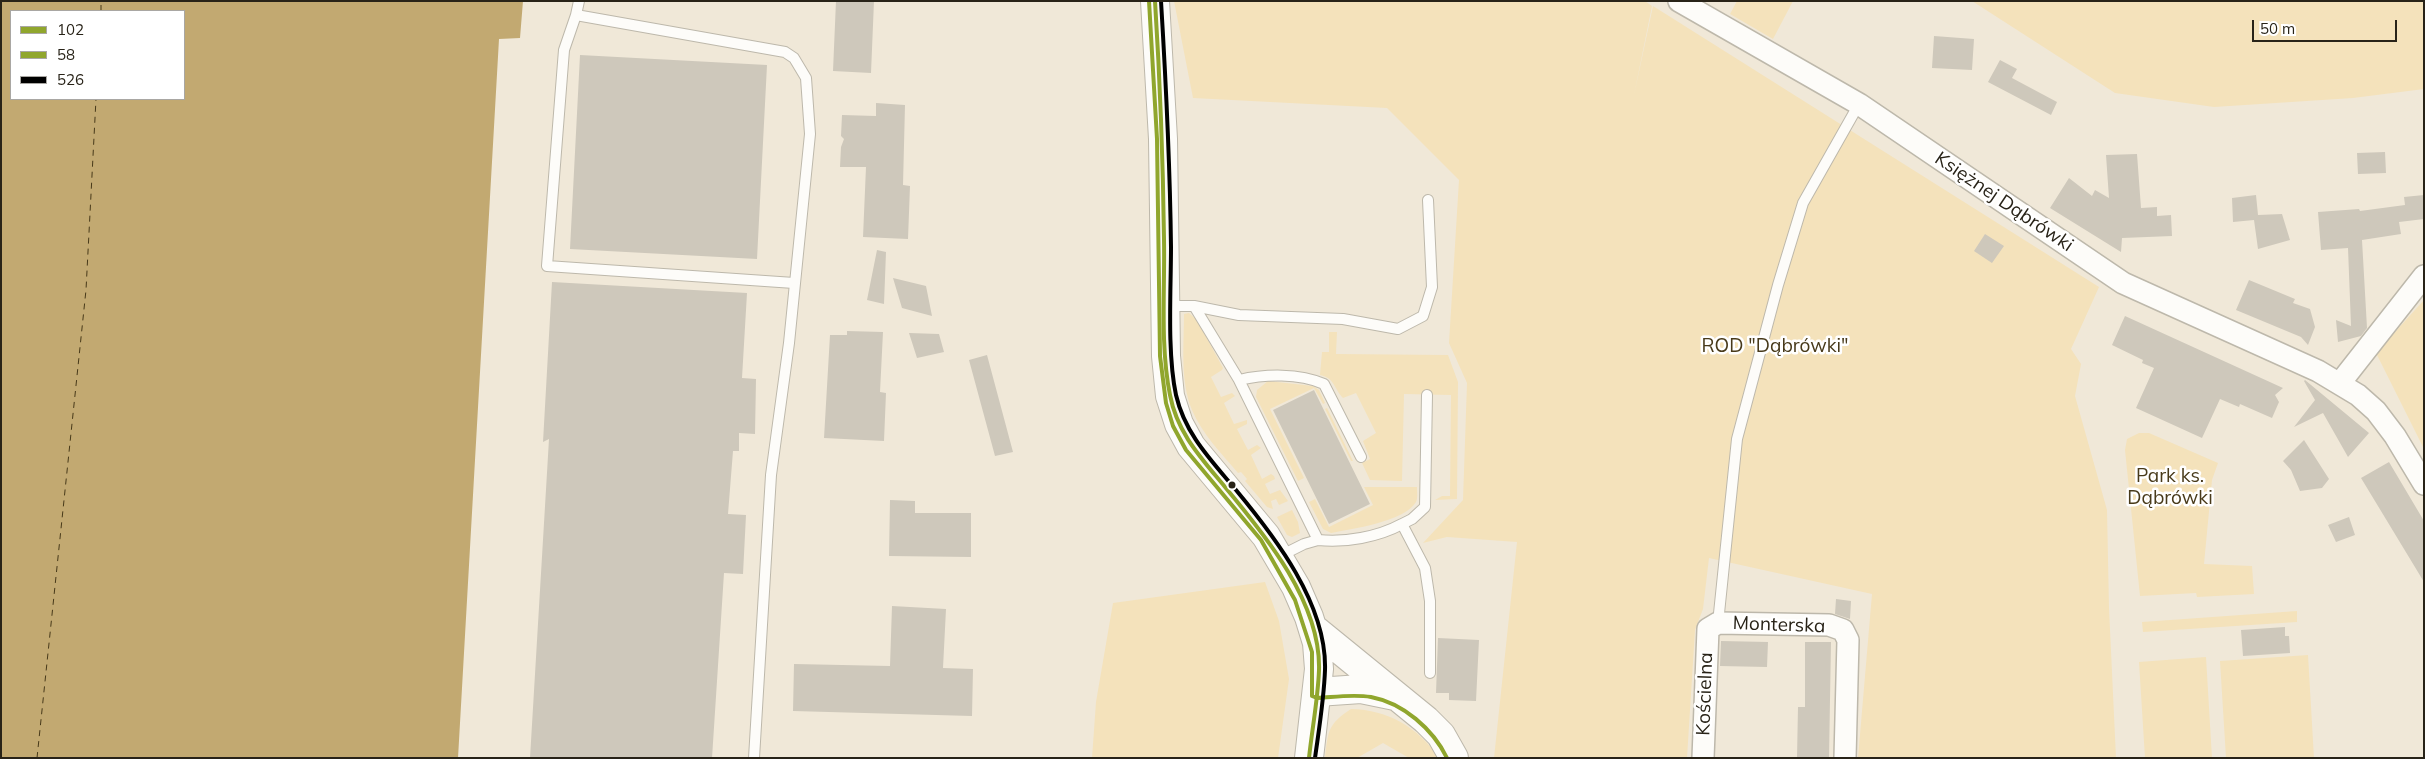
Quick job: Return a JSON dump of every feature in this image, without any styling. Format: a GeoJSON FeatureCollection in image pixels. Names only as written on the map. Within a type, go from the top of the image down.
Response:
{"type":"FeatureCollection","features":[{"type":"Feature","properties":{"kind":"street"},"geometry":{"type":"LineString","coordinates":[[1155,1],[1163,140],[1167,378],[1179,424],[1191,446],[1251,516],[1279,557],[1305,606],[1313,628],[1318,651],[1317,692],[1309,758]]}},
{"type":"Feature","properties":{"kind":"street","name":"Księżnej Dąbrówki"},"geometry":{"type":"LineString","coordinates":[[1679,1],[1859,104],[2123,283],[2318,370],[2340,383],[2358,395],[2376,411],[2395,436],[2424,484]]}},
{"type":"Feature","properties":{"kind":"street"},"geometry":{"type":"LineString","coordinates":[[2340,383],[2424,276]]}},
{"type":"Feature","properties":{"kind":"street","name":"Monterska"},"geometry":{"type":"LineString","coordinates":[[1713,626],[1829,625],[1843,630],[1848,640],[1845,758]]}},
{"type":"Feature","properties":{"kind":"street","name":"Kościelna"},"geometry":{"type":"LineString","coordinates":[[1703,758],[1713,626]]}},
{"type":"Feature","properties":{"kind":"street"},"geometry":{"type":"LineString","coordinates":[[1313,628],[1436,729],[1454,758]]}},
{"type":"Feature","properties":{"kind":"street"},"geometry":{"type":"LineString","coordinates":[[1317,692],[1369,690],[1401,699]]}},
{"type":"Feature","properties":{"kind":"lane"},"geometry":{"type":"LineString","coordinates":[[579,1],[564,50],[547,266],[794,283]]}},
{"type":"Feature","properties":{"kind":"lane"},"geometry":{"type":"LineString","coordinates":[[576,15],[786,52],[794,58],[806,78],[810,134],[772,476],[754,758]]}},
{"type":"Feature","properties":{"kind":"lane"},"geometry":{"type":"LineString","coordinates":[[1713,626],[1737,439],[1778,285],[1803,203],[1859,104]]}},
{"type":"Feature","properties":{"kind":"lane"},"geometry":{"type":"LineString","coordinates":[[1165,306],[1194,306],[1239,315],[1343,319],[1398,329],[1423,316],[1432,288],[1428,200]]}},
{"type":"Feature","properties":{"kind":"lane"},"geometry":{"type":"LineString","coordinates":[[1194,306],[1239,380],[1318,540]]}},
{"type":"Feature","properties":{"kind":"lane"},"geometry":{"type":"LineString","coordinates":[[1239,380],[1262,375],[1316,381],[1324,384],[1361,457]]}},
{"type":"Feature","properties":{"kind":"lane"},"geometry":{"type":"LineString","coordinates":[[1279,557],[1304,544],[1318,540],[1334,542],[1385,533],[1412,519],[1425,507],[1427,395]]}},
{"type":"Feature","properties":{"kind":"lane"},"geometry":{"type":"LineString","coordinates":[[1402,524],[1425,568],[1430,601],[1430,673]]}},
{"type":"Feature","properties":{"kind":"green space","name":"ROD \"Dąbrówki\""},"geometry":{"type":"Polygon","coordinates":[[[1174,1],[1645,1],[1652,6],[1634,95],[1653,6],[2099,287],[2071,349],[2081,364],[2075,396],[2107,510],[2109,608],[2116,758],[1858,758],[1872,594],[1709,558],[1703,609],[1695,630],[1687,758],[1494,758],[1517,542],[1447,537],[1423,543],[1463,500],[1467,383],[1449,343],[1459,180],[1387,108],[1193,98],[1174,1]]]}},
{"type":"Feature","properties":{"kind":"green space"},"geometry":{"type":"Polygon","coordinates":[[[1737,1],[1793,1],[1773,39],[1730,14],[1737,1]]]}},
{"type":"Feature","properties":{"kind":"green space"},"geometry":{"type":"Polygon","coordinates":[[[1972,1],[2424,1],[2424,89],[2353,98],[2214,107],[2115,93],[1972,1]]]}},
{"type":"Feature","properties":{"kind":"green space"},"geometry":{"type":"Polygon","coordinates":[[[2424,300],[2424,449],[2376,353],[2424,300]]]}},
{"type":"Feature","properties":{"kind":"green space"},"geometry":{"type":"Polygon","coordinates":[[[1189,313],[1197,320],[1223,368],[1211,377],[1221,397],[1232,393],[1235,396],[1224,403],[1234,424],[1247,420],[1247,424],[1237,429],[1248,450],[1257,445],[1261,448],[1251,455],[1262,479],[1271,474],[1274,476],[1275,479],[1265,484],[1270,494],[1280,490],[1288,501],[1279,505],[1276,499],[1271,501],[1273,509],[1267,507],[1245,481],[1247,479],[1241,472],[1238,473],[1213,443],[1201,427],[1192,410],[1184,375],[1184,314],[1189,313]]]}},
{"type":"Feature","properties":{"kind":"green space"},"geometry":{"type":"Polygon","coordinates":[[[1329,332],[1337,332],[1336,354],[1448,355],[1458,382],[1457,499],[1435,500],[1442,496],[1450,496],[1451,395],[1404,394],[1402,481],[1370,480],[1362,463],[1370,459],[1363,441],[1376,433],[1356,393],[1343,398],[1329,379],[1320,375],[1322,352],[1329,352],[1329,332]]]}},
{"type":"Feature","properties":{"kind":"green space"},"geometry":{"type":"Polygon","coordinates":[[[1268,381],[1313,386],[1319,390],[1325,403],[1323,404],[1314,388],[1270,409],[1304,478],[1298,481],[1256,397],[1257,390],[1268,381]]]}},
{"type":"Feature","properties":{"kind":"green space"},"geometry":{"type":"Polygon","coordinates":[[[1327,408],[1353,461],[1351,461],[1325,409],[1327,408]]]}},
{"type":"Feature","properties":{"kind":"green space","name":"Park ks. Dąbrówki"},"geometry":{"type":"Polygon","coordinates":[[[2139,433],[2149,433],[2218,463],[2212,480],[2204,564],[2252,566],[2254,594],[2197,597],[2196,593],[2140,596],[2125,450],[2127,439],[2139,433]]]}},
{"type":"Feature","properties":{"kind":"green space"},"geometry":{"type":"Polygon","coordinates":[[[1364,487],[1417,487],[1417,500],[1410,509],[1389,520],[1331,533],[1323,529],[1309,502],[1315,499],[1329,527],[1373,505],[1364,487]]]}},
{"type":"Feature","properties":{"kind":"green space"},"geometry":{"type":"Polygon","coordinates":[[[1292,510],[1298,522],[1300,533],[1292,537],[1287,535],[1277,517],[1292,510]]]}},
{"type":"Feature","properties":{"kind":"green space"},"geometry":{"type":"Polygon","coordinates":[[[1265,582],[1279,621],[1289,679],[1278,758],[1092,758],[1096,702],[1113,603],[1265,582]]]}},
{"type":"Feature","properties":{"kind":"green space"},"geometry":{"type":"Polygon","coordinates":[[[2297,611],[2297,622],[2143,632],[2142,622],[2297,611]]]}},
{"type":"Feature","properties":{"kind":"green space"},"geometry":{"type":"Polygon","coordinates":[[[2308,655],[2314,758],[2226,758],[2220,661],[2308,655]]]}},
{"type":"Feature","properties":{"kind":"green space"},"geometry":{"type":"Polygon","coordinates":[[[2206,657],[2212,758],[2145,758],[2139,662],[2206,657]]]}},
{"type":"Feature","properties":{"kind":"green space"},"geometry":{"type":"Polygon","coordinates":[[[1351,709],[1377,713],[1401,722],[1422,737],[1439,758],[1409,758],[1383,743],[1357,758],[1325,758],[1330,729],[1343,714],[1351,709]]]}},
{"type":"Feature","properties":{"kind":"shaded area"},"geometry":{"type":"Polygon","coordinates":[[[1,1],[523,1],[520,38],[499,39],[458,758],[1,758],[1,1]]]}},
{"type":"Feature","properties":{"kind":"building"},"geometry":{"type":"Polygon","coordinates":[[[836,1],[874,1],[871,73],[833,71],[836,1]]]}},
{"type":"Feature","properties":{"kind":"building"},"geometry":{"type":"Polygon","coordinates":[[[1934,36],[1974,39],[1972,70],[1932,68],[1934,36]]]}},
{"type":"Feature","properties":{"kind":"building"},"geometry":{"type":"Polygon","coordinates":[[[580,55],[767,65],[757,259],[570,249],[580,55]]]}},
{"type":"Feature","properties":{"kind":"building"},"geometry":{"type":"Polygon","coordinates":[[[2000,60],[2017,69],[2012,78],[2057,102],[2051,115],[1988,82],[2000,60]]]}},
{"type":"Feature","properties":{"kind":"building"},"geometry":{"type":"Polygon","coordinates":[[[876,103],[905,105],[903,185],[910,186],[908,239],[863,237],[866,167],[840,167],[841,147],[844,139],[841,136],[842,115],[876,116],[876,103]]]}},
{"type":"Feature","properties":{"kind":"building"},"geometry":{"type":"Polygon","coordinates":[[[2385,152],[2386,173],[2358,174],[2357,153],[2385,152]]]}},
{"type":"Feature","properties":{"kind":"building"},"geometry":{"type":"Polygon","coordinates":[[[2137,154],[2141,208],[2157,207],[2157,216],[2171,215],[2172,236],[2122,238],[2121,252],[2050,208],[2069,178],[2092,196],[2095,190],[2109,198],[2106,155],[2137,154]]]}},
{"type":"Feature","properties":{"kind":"building"},"geometry":{"type":"Polygon","coordinates":[[[2256,195],[2258,215],[2282,214],[2290,240],[2258,249],[2254,220],[2233,222],[2232,198],[2256,195]]]}},
{"type":"Feature","properties":{"kind":"building"},"geometry":{"type":"Polygon","coordinates":[[[2424,195],[2424,219],[2399,222],[2401,234],[2362,240],[2367,328],[2361,336],[2338,342],[2336,320],[2351,326],[2348,248],[2321,250],[2318,212],[2359,209],[2360,211],[2405,205],[2404,197],[2424,195]]]}},
{"type":"Feature","properties":{"kind":"building"},"geometry":{"type":"Polygon","coordinates":[[[1985,234],[2004,246],[1992,263],[1974,251],[1985,234]]]}},
{"type":"Feature","properties":{"kind":"building"},"geometry":{"type":"Polygon","coordinates":[[[877,250],[886,252],[884,304],[867,300],[877,250]]]}},
{"type":"Feature","properties":{"kind":"building"},"geometry":{"type":"Polygon","coordinates":[[[893,278],[926,286],[932,316],[902,308],[893,278]]]}},
{"type":"Feature","properties":{"kind":"building"},"geometry":{"type":"Polygon","coordinates":[[[2249,280],[2295,299],[2293,303],[2310,309],[2315,327],[2308,345],[2301,337],[2236,310],[2249,280]]]}},
{"type":"Feature","properties":{"kind":"building"},"geometry":{"type":"Polygon","coordinates":[[[552,282],[747,293],[742,378],[756,379],[755,434],[739,433],[739,451],[733,451],[728,514],[746,515],[743,574],[724,573],[712,758],[530,758],[549,439],[543,442],[552,282]]]}},
{"type":"Feature","properties":{"kind":"building"},"geometry":{"type":"Polygon","coordinates":[[[2125,316],[2283,388],[2275,395],[2279,402],[2272,418],[2240,404],[2239,407],[2220,399],[2202,438],[2136,408],[2154,368],[2142,363],[2143,360],[2112,345],[2125,316]]]}},
{"type":"Feature","properties":{"kind":"building"},"geometry":{"type":"Polygon","coordinates":[[[847,331],[883,332],[880,392],[886,393],[884,441],[824,438],[830,335],[847,335],[847,331]]]}},
{"type":"Feature","properties":{"kind":"building"},"geometry":{"type":"Polygon","coordinates":[[[909,333],[939,334],[944,352],[917,358],[909,333]]]}},
{"type":"Feature","properties":{"kind":"building"},"geometry":{"type":"Polygon","coordinates":[[[987,355],[1013,452],[995,456],[969,360],[987,355]]]}},
{"type":"Feature","properties":{"kind":"building"},"geometry":{"type":"Polygon","coordinates":[[[2305,380],[2369,433],[2348,457],[2323,413],[2294,427],[2315,400],[2305,380]]]}},
{"type":"Feature","properties":{"kind":"building"},"geometry":{"type":"Polygon","coordinates":[[[1314,390],[1370,504],[1329,524],[1273,410],[1314,390]]]}},
{"type":"Feature","properties":{"kind":"building"},"geometry":{"type":"Polygon","coordinates":[[[2304,440],[2329,479],[2322,488],[2300,491],[2291,470],[2283,461],[2304,440]]]}},
{"type":"Feature","properties":{"kind":"building"},"geometry":{"type":"Polygon","coordinates":[[[2389,462],[2424,521],[2424,582],[2361,478],[2389,462]]]}},
{"type":"Feature","properties":{"kind":"building"},"geometry":{"type":"Polygon","coordinates":[[[890,500],[915,501],[915,513],[971,513],[971,557],[889,556],[890,500]]]}},
{"type":"Feature","properties":{"kind":"building"},"geometry":{"type":"Polygon","coordinates":[[[2349,517],[2355,535],[2336,542],[2328,525],[2349,517]]]}},
{"type":"Feature","properties":{"kind":"building"},"geometry":{"type":"Polygon","coordinates":[[[1836,599],[1851,601],[1850,619],[1835,614],[1836,599]]]}},
{"type":"Feature","properties":{"kind":"building"},"geometry":{"type":"Polygon","coordinates":[[[892,606],[946,609],[943,668],[973,669],[972,716],[793,711],[794,664],[890,666],[892,606]]]}},
{"type":"Feature","properties":{"kind":"building"},"geometry":{"type":"Polygon","coordinates":[[[2285,627],[2285,636],[2289,636],[2290,653],[2243,656],[2241,630],[2285,627]]]}},
{"type":"Feature","properties":{"kind":"building"},"geometry":{"type":"Polygon","coordinates":[[[1438,638],[1479,640],[1476,701],[1449,700],[1449,693],[1436,693],[1438,638]]]}},
{"type":"Feature","properties":{"kind":"building"},"geometry":{"type":"Polygon","coordinates":[[[1721,641],[1768,642],[1767,667],[1720,666],[1721,641]]]}},
{"type":"Feature","properties":{"kind":"building"},"geometry":{"type":"Polygon","coordinates":[[[1805,642],[1831,642],[1829,758],[1797,758],[1798,707],[1805,707],[1805,642]]]}},
{"type":"Feature","properties":{"kind":"ferry route"},"geometry":{"type":"LineString","coordinates":[[101,1],[101,10]]}},
{"type":"Feature","properties":{"kind":"ferry route"},"geometry":{"type":"LineString","coordinates":[[37,758],[86,290],[96,100]]}},
{"type":"Feature","properties":{"kind":"transit line","name":"58"},"geometry":{"type":"LineString","coordinates":[[1149,1],[1157,139],[1160,356],[1166,403],[1173,426],[1186,450],[1261,540],[1295,600],[1312,652],[1312,696],[1317,698],[1364,696],[1383,700],[1394,705],[1416,719],[1434,737],[1447,758]]}},
{"type":"Feature","properties":{"kind":"transit line","name":"102"},"geometry":{"type":"LineString","coordinates":[[1155,1],[1163,179],[1164,337],[1170,395],[1173,409],[1184,433],[1273,549],[1301,596],[1311,620],[1317,645],[1319,670],[1309,758]]}},
{"type":"Feature","properties":{"kind":"transit line","name":"526"},"geometry":{"type":"LineString","coordinates":[[1161,1],[1170,185],[1170,341],[1176,395],[1180,409],[1192,434],[1208,457],[1267,529],[1282,550],[1308,596],[1323,645],[1325,670],[1315,758]]}}]}
